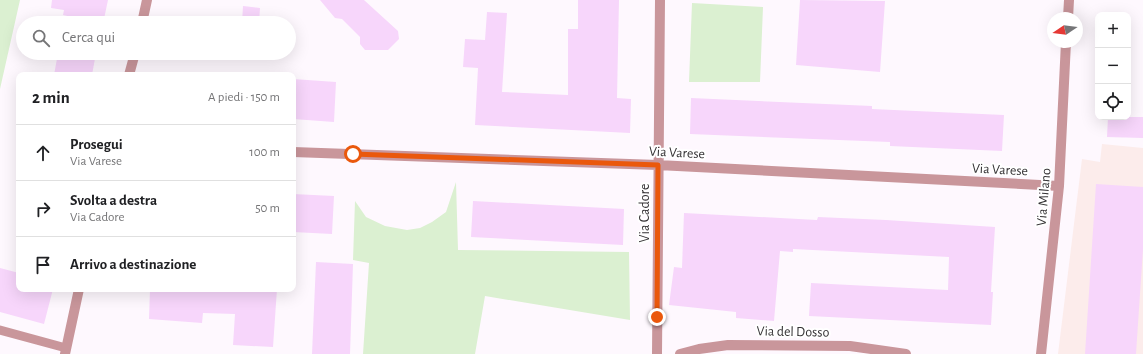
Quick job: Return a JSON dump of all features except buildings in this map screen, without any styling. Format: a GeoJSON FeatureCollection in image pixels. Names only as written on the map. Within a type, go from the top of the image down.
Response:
{"type":"FeatureCollection","features":[{"type":"Feature","properties":{"kind":"street"},"geometry":{"type":"LineString","coordinates":[[144,16],[147,0]]}},
{"type":"Feature","properties":{"kind":"street","name":"Via Cadore"},"geometry":{"type":"LineString","coordinates":[[657,354],[660,0]]}},
{"type":"Feature","properties":{"kind":"street"},"geometry":{"type":"LineString","coordinates":[[1068,12],[1069,0]]}},
{"type":"Feature","properties":{"kind":"street","name":"Via Milano"},"geometry":{"type":"LineString","coordinates":[[1041,354],[1059,186],[1066,48]]}},
{"type":"Feature","properties":{"kind":"street"},"geometry":{"type":"LineString","coordinates":[[130,72],[132,60]]}},
{"type":"Feature","properties":{"kind":"street","name":"Via Varese"},"geometry":{"type":"LineString","coordinates":[[296,152],[658,165],[1059,186]]}},
{"type":"Feature","properties":{"kind":"street"},"geometry":{"type":"LineString","coordinates":[[65,351],[78,292]]}},
{"type":"Feature","properties":{"kind":"street","name":"Via del Dosso"},"geometry":{"type":"LineString","coordinates":[[680,354],[728,344],[850,346],[906,354]]}},
{"type":"Feature","properties":{"kind":"lane"},"geometry":{"type":"LineString","coordinates":[[0,330],[65,351]]}},
{"type":"Feature","properties":{"kind":"shaded area"},"geometry":{"type":"Polygon","coordinates":[[[1102,144],[1143,148],[1143,354],[1058,354],[1082,159],[1100,162],[1102,144]]]}},
{"type":"Feature","properties":{"kind":"green space"},"geometry":{"type":"Polygon","coordinates":[[[0,0],[20,0],[16,16],[0,89],[0,0]]]}},
{"type":"Feature","properties":{"kind":"green space"},"geometry":{"type":"Polygon","coordinates":[[[692,3],[763,7],[760,82],[689,82],[692,3]]]}},
{"type":"Feature","properties":{"kind":"green space"},"geometry":{"type":"Polygon","coordinates":[[[456,182],[458,250],[629,252],[630,320],[485,296],[475,354],[363,354],[369,263],[353,260],[355,201],[366,217],[385,226],[407,230],[420,228],[446,212],[456,182]]]}},
{"type":"Feature","properties":{"kind":"route"},"geometry":{"type":"LineString","coordinates":[[353,154],[658,165],[657,317]]}}]}
